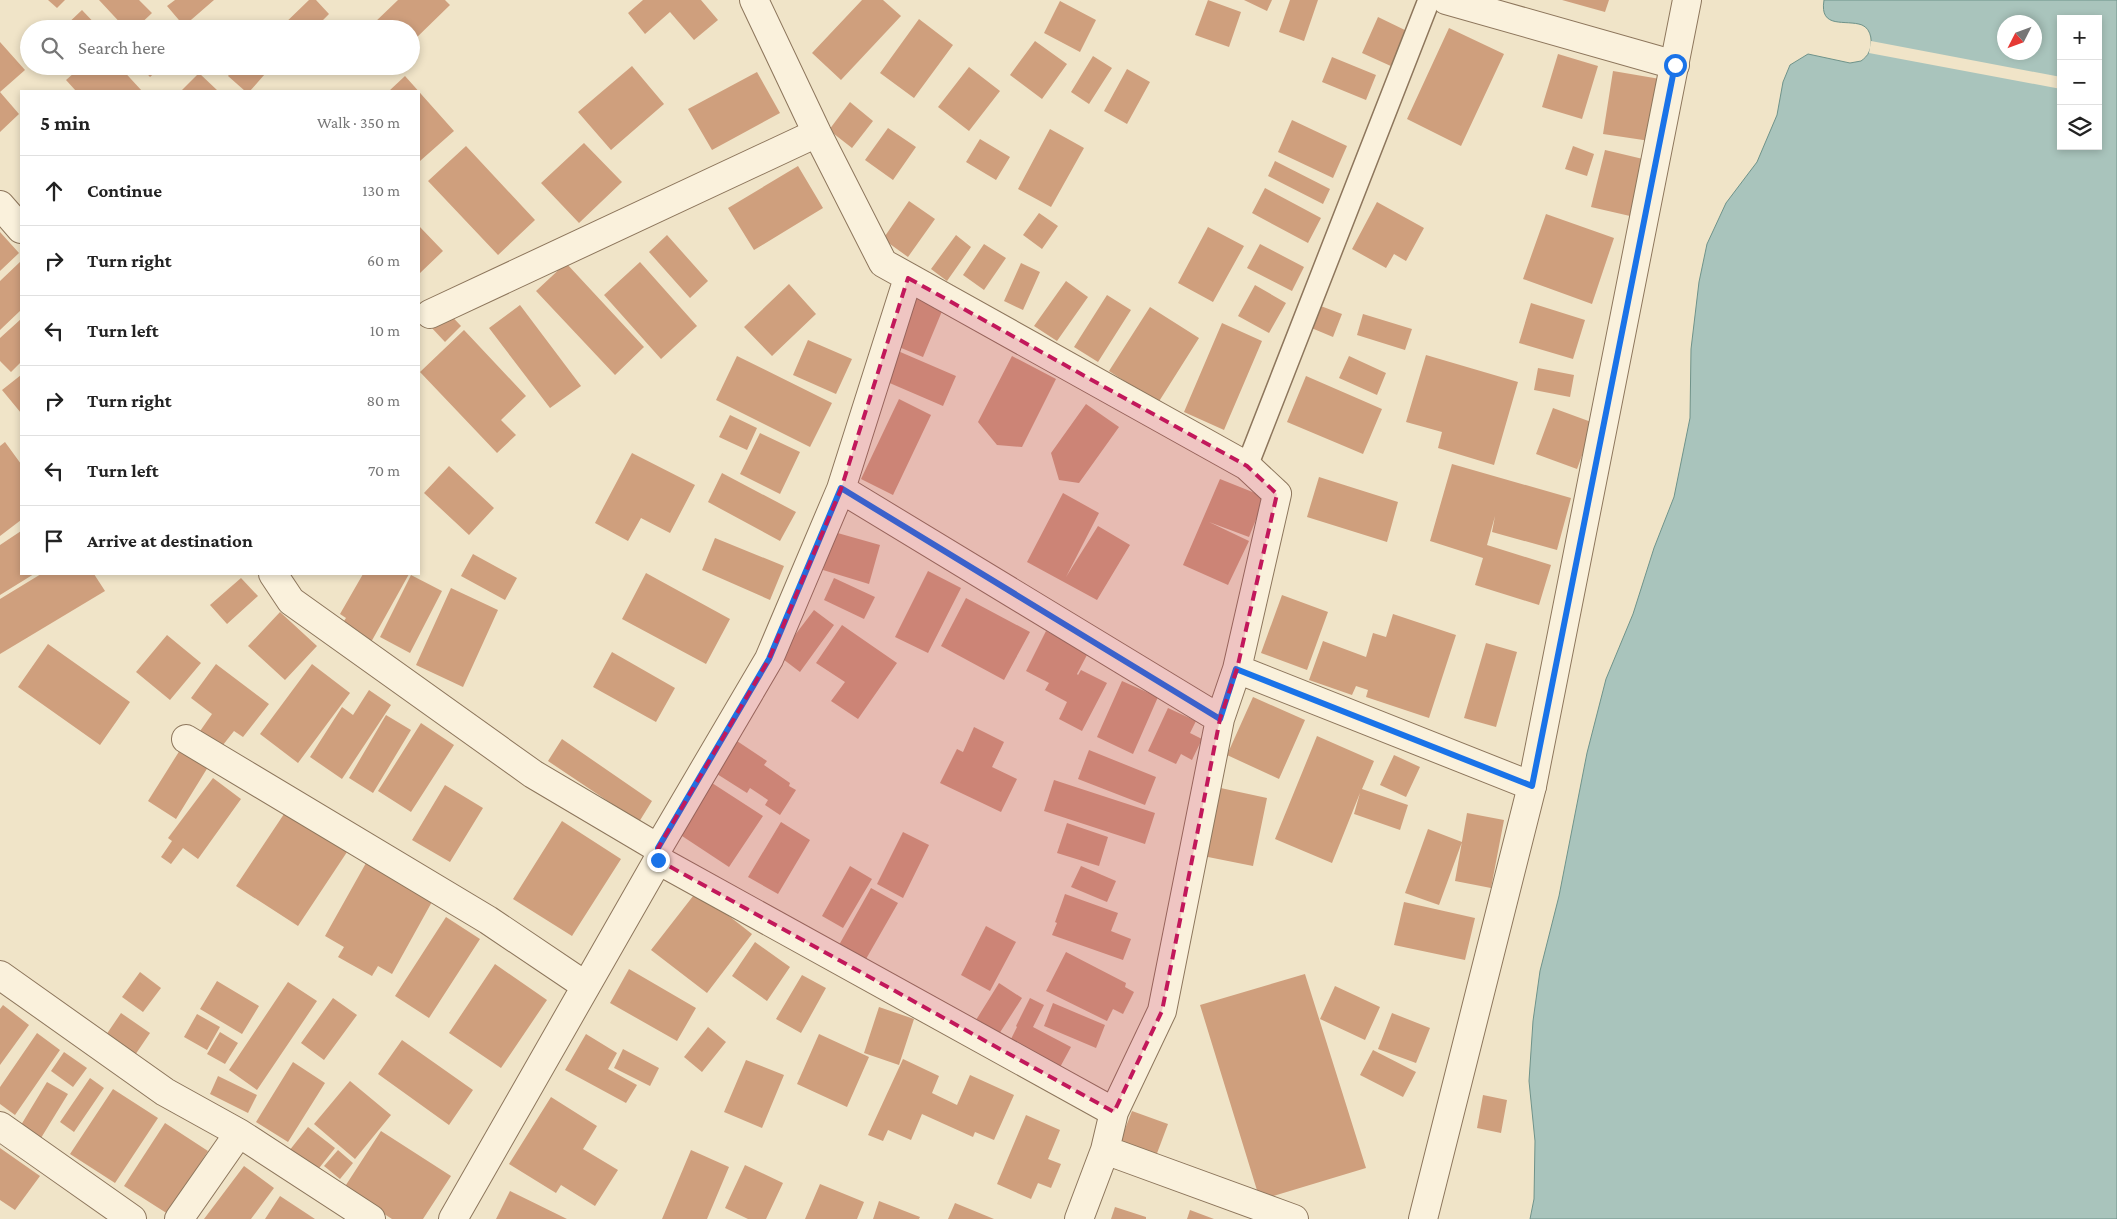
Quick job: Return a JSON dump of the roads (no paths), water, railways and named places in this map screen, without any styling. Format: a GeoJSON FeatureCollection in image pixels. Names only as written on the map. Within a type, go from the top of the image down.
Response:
{"type":"FeatureCollection","features":[{"type":"Feature","properties":{"kind":"street"},"geometry":{"type":"LineString","coordinates":[[754,0],[817,133],[883,263],[1247,466],[1277,494],[1236,669],[1220,719],[1162,1011],[1114,1112],[1105,1150],[1079,1219]]}},
{"type":"Feature","properties":{"kind":"street"},"geometry":{"type":"LineString","coordinates":[[1446,0],[1675,65]]}},
{"type":"Feature","properties":{"kind":"street"},"geometry":{"type":"LineString","coordinates":[[1423,1219],[1532,786],[1687,0]]}},
{"type":"Feature","properties":{"kind":"street"},"geometry":{"type":"LineString","coordinates":[[430,314],[817,133]]}},
{"type":"Feature","properties":{"kind":"street"},"geometry":{"type":"LineString","coordinates":[[0,205],[20,228]]}},
{"type":"Feature","properties":{"kind":"street"},"geometry":{"type":"LineString","coordinates":[[453,1219],[769,659],[841,488],[908,278]]}},
{"type":"Feature","properties":{"kind":"street"},"geometry":{"type":"LineString","coordinates":[[841,488],[1220,719]]}},
{"type":"Feature","properties":{"kind":"street"},"geometry":{"type":"LineString","coordinates":[[274,575],[291,601],[533,774],[658,854],[1114,1112]]}},
{"type":"Feature","properties":{"kind":"street"},"geometry":{"type":"LineString","coordinates":[[1236,669],[1532,786]]}},
{"type":"Feature","properties":{"kind":"street"},"geometry":{"type":"LineString","coordinates":[[186,740],[488,920],[586,986]]}},
{"type":"Feature","properties":{"kind":"street"},"geometry":{"type":"LineString","coordinates":[[0,975],[165,1092],[239,1133],[371,1219]]}},
{"type":"Feature","properties":{"kind":"street"},"geometry":{"type":"LineString","coordinates":[[0,1126],[132,1219]]}},
{"type":"Feature","properties":{"kind":"street"},"geometry":{"type":"LineString","coordinates":[[179,1219],[239,1133]]}},
{"type":"Feature","properties":{"kind":"street"},"geometry":{"type":"LineString","coordinates":[[1105,1150],[1294,1219]]}},
{"type":"Feature","properties":{"kind":"lane"},"geometry":{"type":"LineString","coordinates":[[1247,466],[1429,0]]}},
{"type":"Feature","properties":{"kind":"water"},"geometry":{"type":"Polygon","coordinates":[[[1824,0],[2117,0],[2117,1219],[1530,1219],[1534,1199],[1535,1141],[1529,1081],[1533,1021],[1540,971],[1559,896],[1587,753],[1606,679],[1633,614],[1654,548],[1674,497],[1690,418],[1691,349],[1699,282],[1707,244],[1726,203],[1757,162],[1777,115],[1783,82],[1790,65],[1808,54],[1850,63],[1861,61],[1866,57],[1871,45],[1871,37],[1868,30],[1856,23],[1835,22],[1826,16],[1824,0]]]}}]}
